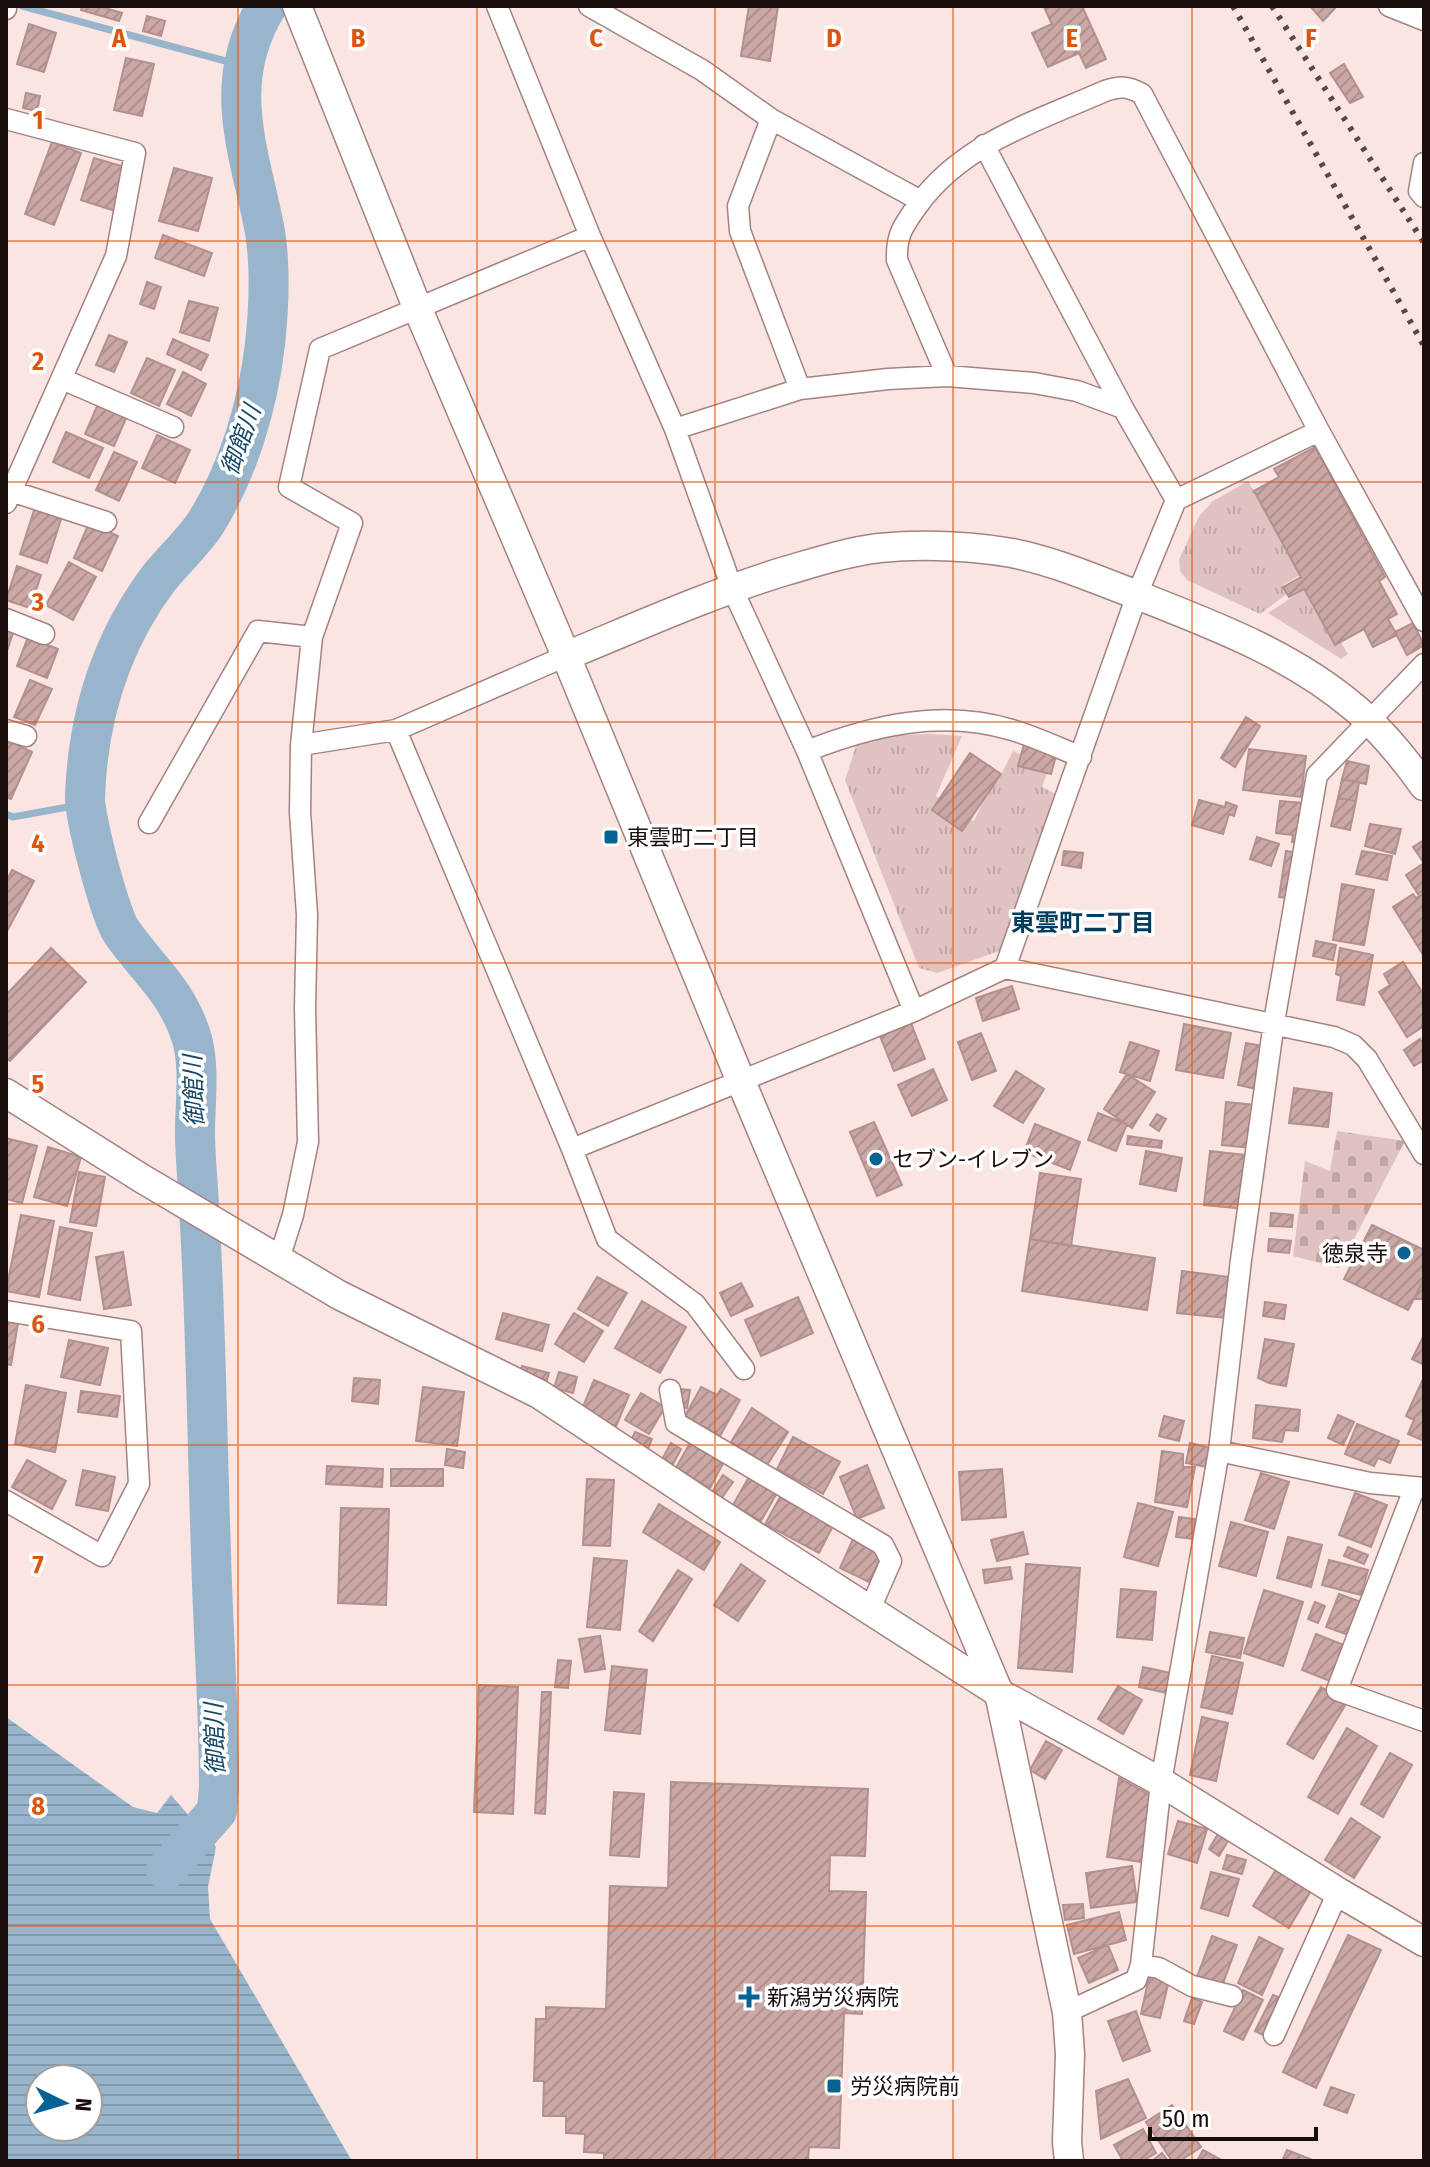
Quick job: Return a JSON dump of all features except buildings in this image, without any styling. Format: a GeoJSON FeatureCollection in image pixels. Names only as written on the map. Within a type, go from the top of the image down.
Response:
{"type":"FeatureCollection","features":[{"type":"Feature","properties":{"kind":"street"},"geometry":{"type":"LineString","coordinates":[[297,6],[417,307],[999,1693],[1067,2012],[1070,2054],[1069,2161]]}},
{"type":"Feature","properties":{"kind":"street"},"geometry":{"type":"LineString","coordinates":[[497,6],[590,236],[675,429],[732,588],[807,751],[914,1011]]}},
{"type":"Feature","properties":{"kind":"street"},"geometry":{"type":"LineString","coordinates":[[589,6],[702,70],[771,119],[921,201]]}},
{"type":"Feature","properties":{"kind":"street"},"geometry":{"type":"LineString","coordinates":[[1389,6],[1424,20]]}},
{"type":"Feature","properties":{"kind":"street"},"geometry":{"type":"LineString","coordinates":[[947,376],[897,260],[896,240],[921,201],[954,165],[984,145],[1119,86],[1142,94],[1319,431],[1424,621]]}},
{"type":"Feature","properties":{"kind":"street"},"geometry":{"type":"LineString","coordinates":[[6,119],[135,153],[116,256],[9,497],[106,522]]}},
{"type":"Feature","properties":{"kind":"street"},"geometry":{"type":"LineString","coordinates":[[771,119],[738,206],[740,231],[800,389]]}},
{"type":"Feature","properties":{"kind":"street"},"geometry":{"type":"LineString","coordinates":[[984,145],[1123,408],[1176,500]]}},
{"type":"Feature","properties":{"kind":"street"},"geometry":{"type":"LineString","coordinates":[[1424,163],[1419,191],[1424,197]]}},
{"type":"Feature","properties":{"kind":"street"},"geometry":{"type":"LineString","coordinates":[[279,1259],[296,1202],[308,1142],[305,1008],[307,915],[300,812],[301,745],[312,637],[352,523],[289,487],[320,349],[590,236]]}},
{"type":"Feature","properties":{"kind":"street"},"geometry":{"type":"LineString","coordinates":[[675,429],[800,389],[947,376],[1034,383],[1077,391],[1123,408]]}},
{"type":"Feature","properties":{"kind":"street"},"geometry":{"type":"LineString","coordinates":[[62,379],[173,427]]}},
{"type":"Feature","properties":{"kind":"street"},"geometry":{"type":"LineString","coordinates":[[1005,968],[1137,595],[1176,500],[1319,431]]}},
{"type":"Feature","properties":{"kind":"street"},"geometry":{"type":"LineString","coordinates":[[301,745],[396,730],[732,588],[835,556],[878,548],[968,548],[1013,553],[1060,565],[1204,620],[1248,641],[1326,687],[1368,721],[1395,748],[1424,786]]}},
{"type":"Feature","properties":{"kind":"street"},"geometry":{"type":"LineString","coordinates":[[6,619],[44,634]]}},
{"type":"Feature","properties":{"kind":"street"},"geometry":{"type":"LineString","coordinates":[[149,823],[258,631],[312,637]]}},
{"type":"Feature","properties":{"kind":"street"},"geometry":{"type":"LineString","coordinates":[[1067,2012],[1136,1980],[1141,1965],[1161,1782],[1219,1451],[1241,1260],[1274,1022],[1317,775],[1424,664]]}},
{"type":"Feature","properties":{"kind":"street"},"geometry":{"type":"LineString","coordinates":[[807,751],[849,734],[888,724],[970,721],[1012,729],[1081,757]]}},
{"type":"Feature","properties":{"kind":"street"},"geometry":{"type":"LineString","coordinates":[[396,730],[607,1239],[695,1304],[744,1369]]}},
{"type":"Feature","properties":{"kind":"street"},"geometry":{"type":"LineString","coordinates":[[572,1149],[914,1011],[1005,968],[1274,1022],[1353,1045],[1367,1059],[1424,1154]]}},
{"type":"Feature","properties":{"kind":"street"},"geometry":{"type":"LineString","coordinates":[[6,1093],[141,1178],[339,1295],[539,1394],[999,1693],[1161,1782],[1424,1942]]}},
{"type":"Feature","properties":{"kind":"street"},"geometry":{"type":"LineString","coordinates":[[6,1311],[131,1331],[139,1484],[102,1556],[6,1501]]}},
{"type":"Feature","properties":{"kind":"street"},"geometry":{"type":"LineString","coordinates":[[670,1390],[676,1423],[883,1545],[891,1561],[870,1609]]}},
{"type":"Feature","properties":{"kind":"street"},"geometry":{"type":"LineString","coordinates":[[1219,1451],[1370,1483],[1419,1489],[1337,1690],[1424,1721]]}},
{"type":"Feature","properties":{"kind":"street"},"geometry":{"type":"LineString","coordinates":[[1274,2035],[1338,1892]]}},
{"type":"Feature","properties":{"kind":"street"},"geometry":{"type":"LineString","coordinates":[[1141,1965],[1159,1968],[1192,1986],[1232,1996]]}},
{"type":"Feature","properties":{"kind":"green space"},"geometry":{"type":"Polygon","coordinates":[[[1248,481],[1300,575],[1283,585],[1287,594],[1260,614],[1187,580],[1180,571],[1179,560],[1199,516],[1213,501],[1248,481]]]}},
{"type":"Feature","properties":{"kind":"green space"},"geometry":{"type":"Polygon","coordinates":[[[1303,590],[1334,644],[1340,641],[1348,654],[1341,659],[1268,613],[1303,590]]]}},
{"type":"Feature","properties":{"kind":"green space"},"geometry":{"type":"Polygon","coordinates":[[[892,735],[962,736],[936,796],[946,802],[944,807],[974,821],[994,779],[998,781],[1013,751],[1049,768],[1042,787],[1062,797],[1002,950],[937,973],[919,968],[845,780],[857,743],[892,735]]]}},
{"type":"Feature","properties":{"kind":"green space"},"geometry":{"type":"Polygon","coordinates":[[[1337,1131],[1405,1141],[1339,1268],[1293,1256],[1305,1161],[1330,1171],[1337,1131]]]}},
{"type":"Feature","properties":{"kind":"water"},"geometry":{"type":"Polygon","coordinates":[[[6,1717],[133,1807],[157,1813],[171,1795],[216,1847],[208,1887],[210,1919],[352,2161],[6,2161],[6,1717]]]}},
{"type":"Feature","properties":{"kind":"waterway"},"geometry":{"type":"LineString","coordinates":[[22,6],[244,66]]}},
{"type":"Feature","properties":{"kind":"waterway","name":"御館川"},"geometry":{"type":"LineString","coordinates":[[166,1870],[217,1811],[219,1787],[195,1141],[196,1062],[192,1039],[178,1007],[116,921],[93,843],[85,796],[91,737],[115,654],[142,603],[159,578],[202,529],[218,501],[238,458],[257,390],[266,330],[268,260],[246,146],[241,91],[244,63],[267,6]]}},
{"type":"Feature","properties":{"kind":"waterway"},"geometry":{"type":"LineString","coordinates":[[6,814],[13,817],[84,804]]}},
{"type":"Feature","properties":{"kind":"railway"},"geometry":{"type":"LineString","coordinates":[[1233,6],[1424,346]]}},
{"type":"Feature","properties":{"kind":"railway"},"geometry":{"type":"LineString","coordinates":[[1272,6],[1424,243]]}},
{"type":"Feature","properties":{"kind":"place","name":"東雲町二丁目"},"geometry":{"type":"Point","coordinates":[611,837]}},
{"type":"Feature","properties":{"kind":"place","name":"セブン-イレブン"},"geometry":{"type":"Point","coordinates":[876,1159]}},
{"type":"Feature","properties":{"kind":"place","name":"徳泉寺"},"geometry":{"type":"Point","coordinates":[1404,1253]}},
{"type":"Feature","properties":{"kind":"place","name":"新潟労災病院"},"geometry":{"type":"Point","coordinates":[749,1997]}},
{"type":"Feature","properties":{"kind":"place","name":"労災病院前"},"geometry":{"type":"Point","coordinates":[834,2086]}},
{"type":"Feature","properties":{"kind":"district","name":"東雲町二丁目"},"geometry":{"type":"Point","coordinates":[1083,923]}}]}
